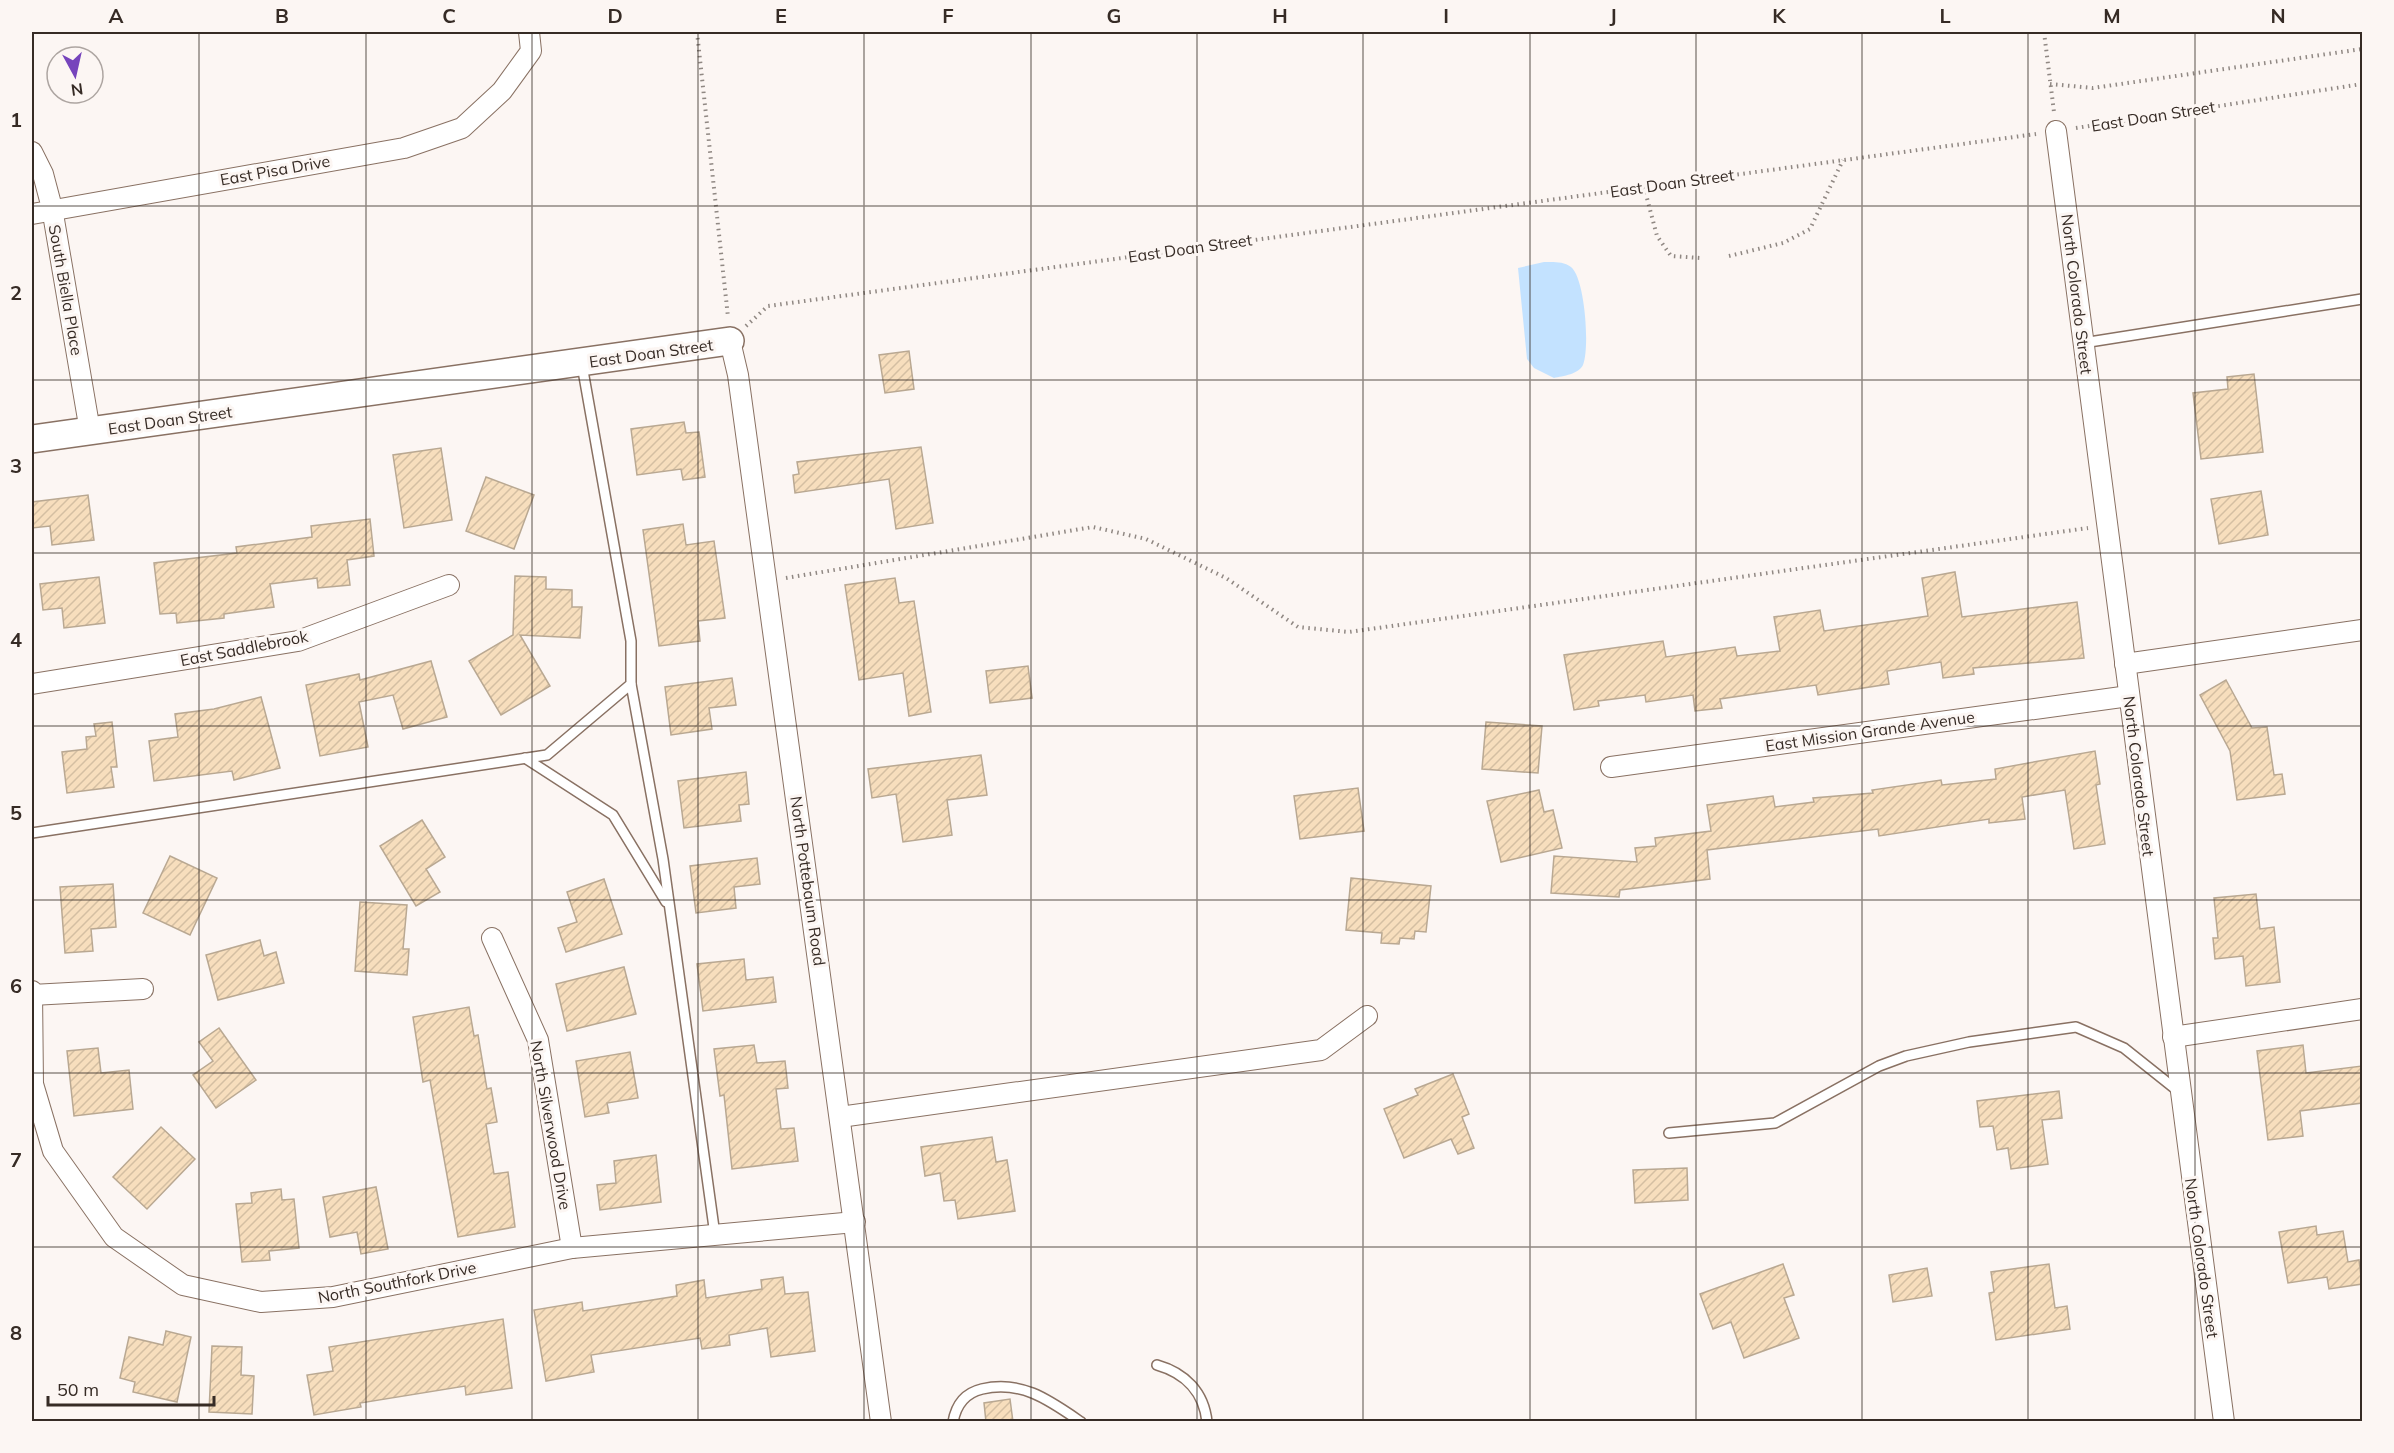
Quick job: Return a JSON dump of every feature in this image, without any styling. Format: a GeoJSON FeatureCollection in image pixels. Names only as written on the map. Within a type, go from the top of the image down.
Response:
{"type":"FeatureCollection","features":[{"type":"Feature","properties":{"kind":"street","name":"East Pisa Drive"},"geometry":{"type":"LineString","coordinates":[[32,214],[52,208],[404,148],[462,128],[502,92],[531,51],[529,32]]}},
{"type":"Feature","properties":{"kind":"street","name":"North Colorado Street"},"geometry":{"type":"LineString","coordinates":[[2056,131],[2224,1422]]}},
{"type":"Feature","properties":{"kind":"street","name":"South Biella Place"},"geometry":{"type":"LineString","coordinates":[[32,152],[43,174],[52,208],[90,431]]}},
{"type":"Feature","properties":{"kind":"street","name":"East Doan Street"},"geometry":{"type":"LineString","coordinates":[[32,439],[730,341]]}},
{"type":"Feature","properties":{"kind":"street","name":"North Pottebaum Road"},"geometry":{"type":"LineString","coordinates":[[730,341],[738,375],[855,1222],[880,1422]]}},
{"type":"Feature","properties":{"kind":"street","name":"East Saddlebrook"},"geometry":{"type":"LineString","coordinates":[[32,684],[298,641],[449,585]]}},
{"type":"Feature","properties":{"kind":"street"},"geometry":{"type":"LineString","coordinates":[[2125,664],[2362,630]]}},
{"type":"Feature","properties":{"kind":"street","name":"East Mission Grande Avenue"},"geometry":{"type":"LineString","coordinates":[[1611,767],[2129,696]]}},
{"type":"Feature","properties":{"kind":"street","name":"North Silverwood Drive"},"geometry":{"type":"LineString","coordinates":[[492,938],[538,1040],[572,1248]]}},
{"type":"Feature","properties":{"kind":"street"},"geometry":{"type":"LineString","coordinates":[[32,993],[143,989]]}},
{"type":"Feature","properties":{"kind":"street","name":"North Southfork Drive"},"geometry":{"type":"LineString","coordinates":[[32,993],[33,1084],[53,1152],[114,1237],[183,1285],[261,1302],[333,1297],[572,1248],[855,1222]]}},
{"type":"Feature","properties":{"kind":"street"},"geometry":{"type":"LineString","coordinates":[[2173,1037],[2362,1009]]}},
{"type":"Feature","properties":{"kind":"street"},"geometry":{"type":"LineString","coordinates":[[840,1117],[1321,1050],[1367,1016]]}},
{"type":"Feature","properties":{"kind":"lane"},"geometry":{"type":"LineString","coordinates":[[2083,343],[2362,299]]}},
{"type":"Feature","properties":{"kind":"lane"},"geometry":{"type":"LineString","coordinates":[[582,362],[631,641],[631,684],[669,906],[716,1235]]}},
{"type":"Feature","properties":{"kind":"lane"},"geometry":{"type":"LineString","coordinates":[[32,833],[547,755],[631,684]]}},
{"type":"Feature","properties":{"kind":"lane"},"geometry":{"type":"LineString","coordinates":[[525,758],[612,815],[669,906]]}},
{"type":"Feature","properties":{"kind":"lane"},"geometry":{"type":"LineString","coordinates":[[1669,1133],[1775,1123],[1880,1066],[1906,1056],[1969,1042],[2076,1027],[2124,1048],[2180,1092]]}},
{"type":"Feature","properties":{"kind":"lane"},"geometry":{"type":"LineString","coordinates":[[1157,1365],[1175,1370],[1192,1384],[1204,1402],[1207,1422]]}},
{"type":"Feature","properties":{"kind":"lane"},"geometry":{"type":"LineString","coordinates":[[953,1422],[956,1407],[972,1392],[1002,1384],[1031,1392],[1081,1422]]}},
{"type":"Feature","properties":{"kind":"path"},"geometry":{"type":"LineString","coordinates":[[697,32],[730,341]]}},
{"type":"Feature","properties":{"kind":"path"},"geometry":{"type":"LineString","coordinates":[[2044,32],[2056,131]]}},
{"type":"Feature","properties":{"kind":"path"},"geometry":{"type":"LineString","coordinates":[[2050,84],[2094,88],[2362,49]]}},
{"type":"Feature","properties":{"kind":"path","name":"East Doan Street"},"geometry":{"type":"LineString","coordinates":[[730,341],[768,306],[2056,131],[2362,84]]}},
{"type":"Feature","properties":{"kind":"path"},"geometry":{"type":"LineString","coordinates":[[1730,256],[1783,243],[1810,229],[1843,160]]}},
{"type":"Feature","properties":{"kind":"path"},"geometry":{"type":"LineString","coordinates":[[1644,187],[1657,236],[1671,256],[1700,258]]}},
{"type":"Feature","properties":{"kind":"path"},"geometry":{"type":"LineString","coordinates":[[766,582],[1093,527],[1146,539],[1226,578],[1298,627],[1349,632],[2107,525]]}},
{"type":"Feature","properties":{"kind":"water"},"geometry":{"type":"Polygon","coordinates":[[[1544,262],[1561,263],[1571,267],[1580,285],[1585,314],[1586,344],[1583,365],[1574,373],[1554,378],[1534,368],[1527,359],[1518,268],[1544,262]]]}},
{"type":"Feature","properties":{"kind":"building"},"geometry":{"type":"Polygon","coordinates":[[[909,351],[914,389],[885,393],[879,355],[909,351]]]}},
{"type":"Feature","properties":{"kind":"building"},"geometry":{"type":"Polygon","coordinates":[[[2254,374],[2263,452],[2201,459],[2193,393],[2228,389],[2227,377],[2254,374]]]}},
{"type":"Feature","properties":{"kind":"building"},"geometry":{"type":"Polygon","coordinates":[[[684,422],[686,433],[699,432],[705,477],[683,480],[681,469],[637,475],[631,429],[684,422]]]}},
{"type":"Feature","properties":{"kind":"building"},"geometry":{"type":"Polygon","coordinates":[[[921,447],[933,523],[896,529],[889,479],[795,493],[793,475],[799,474],[797,462],[921,447]]]}},
{"type":"Feature","properties":{"kind":"building"},"geometry":{"type":"Polygon","coordinates":[[[441,448],[452,520],[404,528],[393,455],[441,448]]]}},
{"type":"Feature","properties":{"kind":"building"},"geometry":{"type":"Polygon","coordinates":[[[486,477],[534,495],[514,549],[466,531],[486,477]]]}},
{"type":"Feature","properties":{"kind":"building"},"geometry":{"type":"Polygon","coordinates":[[[2261,491],[2268,535],[2219,544],[2211,499],[2261,491]]]}},
{"type":"Feature","properties":{"kind":"building"},"geometry":{"type":"Polygon","coordinates":[[[88,495],[94,540],[52,545],[50,526],[32,528],[32,502],[88,495]]]}},
{"type":"Feature","properties":{"kind":"building"},"geometry":{"type":"Polygon","coordinates":[[[370,519],[374,556],[347,560],[350,585],[318,588],[317,578],[270,584],[274,607],[224,614],[224,618],[177,623],[176,613],[160,614],[154,563],[237,553],[236,547],[312,537],[311,526],[370,519]]]}},
{"type":"Feature","properties":{"kind":"building"},"geometry":{"type":"Polygon","coordinates":[[[683,524],[686,545],[714,541],[725,618],[698,621],[700,641],[659,646],[643,530],[683,524]]]}},
{"type":"Feature","properties":{"kind":"building"},"geometry":{"type":"Polygon","coordinates":[[[1955,572],[1962,617],[2077,602],[2084,658],[1973,668],[1974,674],[1943,678],[1941,662],[1887,671],[1889,684],[1818,695],[1816,685],[1720,699],[1722,708],[1695,711],[1693,695],[1646,702],[1645,695],[1598,701],[1599,706],[1574,710],[1564,655],[1663,641],[1666,657],[1735,647],[1737,656],[1780,651],[1774,617],[1820,610],[1824,631],[1928,616],[1922,578],[1955,572]]]}},
{"type":"Feature","properties":{"kind":"building"},"geometry":{"type":"Polygon","coordinates":[[[515,576],[546,577],[546,589],[572,590],[572,607],[582,607],[580,638],[520,635],[550,686],[501,715],[469,661],[513,635],[515,576]]]}},
{"type":"Feature","properties":{"kind":"building"},"geometry":{"type":"Polygon","coordinates":[[[99,577],[105,623],[64,628],[62,608],[43,610],[40,584],[99,577]]]}},
{"type":"Feature","properties":{"kind":"building"},"geometry":{"type":"Polygon","coordinates":[[[895,578],[899,603],[914,601],[931,712],[909,716],[903,673],[859,680],[845,585],[895,578]]]}},
{"type":"Feature","properties":{"kind":"building"},"geometry":{"type":"Polygon","coordinates":[[[431,661],[447,717],[403,729],[393,695],[359,702],[368,747],[320,756],[306,685],[359,674],[360,680],[431,661]]]}},
{"type":"Feature","properties":{"kind":"building"},"geometry":{"type":"Polygon","coordinates":[[[1028,666],[1032,698],[990,703],[986,671],[1028,666]]]}},
{"type":"Feature","properties":{"kind":"building"},"geometry":{"type":"Polygon","coordinates":[[[732,678],[736,705],[709,708],[712,729],[671,735],[665,687],[732,678]]]}},
{"type":"Feature","properties":{"kind":"building"},"geometry":{"type":"Polygon","coordinates":[[[2226,680],[2252,728],[2267,727],[2274,775],[2282,774],[2285,794],[2237,800],[2230,751],[2200,695],[2226,680]]]}},
{"type":"Feature","properties":{"kind":"building"},"geometry":{"type":"Polygon","coordinates":[[[261,697],[280,768],[234,780],[232,771],[154,781],[149,741],[178,737],[175,714],[214,709],[261,697]]]}},
{"type":"Feature","properties":{"kind":"building"},"geometry":{"type":"Polygon","coordinates":[[[112,722],[117,767],[111,767],[114,787],[67,793],[62,752],[87,749],[86,737],[96,736],[94,724],[112,722]]]}},
{"type":"Feature","properties":{"kind":"building"},"geometry":{"type":"Polygon","coordinates":[[[1486,722],[1542,726],[1538,773],[1482,769],[1486,722]]]}},
{"type":"Feature","properties":{"kind":"building"},"geometry":{"type":"Polygon","coordinates":[[[2095,751],[2100,784],[2096,785],[2105,844],[2074,849],[2065,790],[2022,797],[2025,819],[1989,823],[1989,819],[1879,836],[1878,829],[1707,850],[1710,879],[1620,890],[1619,897],[1551,893],[1554,856],[1637,862],[1635,848],[1656,846],[1655,838],[1711,831],[1707,805],[1773,796],[1775,807],[1814,802],[1813,798],[1873,793],[1872,790],[1941,780],[1942,785],[1996,779],[1995,769],[2095,751]]]}},
{"type":"Feature","properties":{"kind":"building"},"geometry":{"type":"Polygon","coordinates":[[[981,755],[987,795],[947,800],[952,835],[903,842],[896,794],[872,798],[868,769],[981,755]]]}},
{"type":"Feature","properties":{"kind":"building"},"geometry":{"type":"Polygon","coordinates":[[[746,772],[749,804],[739,805],[741,821],[684,828],[678,781],[746,772]]]}},
{"type":"Feature","properties":{"kind":"building"},"geometry":{"type":"Polygon","coordinates":[[[1358,788],[1364,831],[1300,839],[1294,796],[1358,788]]]}},
{"type":"Feature","properties":{"kind":"building"},"geometry":{"type":"Polygon","coordinates":[[[1539,790],[1544,812],[1553,810],[1562,848],[1501,862],[1487,801],[1539,790]]]}},
{"type":"Feature","properties":{"kind":"building"},"geometry":{"type":"Polygon","coordinates":[[[422,820],[445,857],[426,869],[440,892],[416,906],[380,846],[422,820]]]}},
{"type":"Feature","properties":{"kind":"building"},"geometry":{"type":"Polygon","coordinates":[[[170,856],[217,878],[190,935],[143,913],[170,856]]]}},
{"type":"Feature","properties":{"kind":"building"},"geometry":{"type":"Polygon","coordinates":[[[757,858],[760,884],[734,887],[736,908],[696,913],[690,866],[757,858]]]}},
{"type":"Feature","properties":{"kind":"building"},"geometry":{"type":"Polygon","coordinates":[[[1351,878],[1431,886],[1426,932],[1415,931],[1414,939],[1400,938],[1399,944],[1381,943],[1382,933],[1346,930],[1351,878]]]}},
{"type":"Feature","properties":{"kind":"building"},"geometry":{"type":"Polygon","coordinates":[[[604,879],[622,934],[566,952],[558,928],[577,922],[567,892],[604,879]]]}},
{"type":"Feature","properties":{"kind":"building"},"geometry":{"type":"Polygon","coordinates":[[[113,884],[116,927],[91,929],[93,951],[65,953],[60,887],[113,884]]]}},
{"type":"Feature","properties":{"kind":"building"},"geometry":{"type":"Polygon","coordinates":[[[2256,894],[2260,929],[2274,927],[2280,982],[2246,986],[2243,956],[2215,959],[2213,938],[2218,938],[2214,898],[2256,894]]]}},
{"type":"Feature","properties":{"kind":"building"},"geometry":{"type":"Polygon","coordinates":[[[360,902],[407,905],[403,949],[409,949],[407,975],[355,971],[360,902]]]}},
{"type":"Feature","properties":{"kind":"building"},"geometry":{"type":"Polygon","coordinates":[[[260,940],[264,956],[276,952],[284,983],[218,1000],[206,955],[260,940]]]}},
{"type":"Feature","properties":{"kind":"building"},"geometry":{"type":"Polygon","coordinates":[[[744,959],[746,980],[773,977],[776,1002],[703,1011],[697,964],[744,959]]]}},
{"type":"Feature","properties":{"kind":"building"},"geometry":{"type":"Polygon","coordinates":[[[624,967],[636,1014],[567,1031],[556,984],[624,967]]]}},
{"type":"Feature","properties":{"kind":"building"},"geometry":{"type":"Polygon","coordinates":[[[469,1007],[474,1036],[478,1035],[487,1089],[491,1088],[497,1122],[486,1124],[494,1174],[508,1172],[515,1227],[458,1237],[430,1080],[423,1082],[413,1017],[469,1007]]]}},
{"type":"Feature","properties":{"kind":"building"},"geometry":{"type":"Polygon","coordinates":[[[219,1028],[256,1080],[216,1108],[193,1075],[213,1061],[199,1042],[219,1028]]]}},
{"type":"Feature","properties":{"kind":"building"},"geometry":{"type":"Polygon","coordinates":[[[754,1045],[757,1063],[785,1061],[788,1088],[776,1089],[781,1129],[794,1128],[798,1161],[732,1169],[724,1095],[720,1096],[714,1049],[754,1045]]]}},
{"type":"Feature","properties":{"kind":"building"},"geometry":{"type":"Polygon","coordinates":[[[2303,1045],[2306,1073],[2362,1066],[2362,1103],[2300,1111],[2303,1136],[2268,1140],[2257,1051],[2303,1045]]]}},
{"type":"Feature","properties":{"kind":"building"},"geometry":{"type":"Polygon","coordinates":[[[98,1048],[101,1073],[129,1070],[133,1109],[74,1116],[67,1051],[98,1048]]]}},
{"type":"Feature","properties":{"kind":"building"},"geometry":{"type":"Polygon","coordinates":[[[630,1052],[638,1098],[607,1103],[609,1113],[585,1117],[576,1061],[630,1052]]]}},
{"type":"Feature","properties":{"kind":"building"},"geometry":{"type":"Polygon","coordinates":[[[1453,1074],[1469,1114],[1462,1117],[1474,1148],[1458,1154],[1451,1139],[1404,1158],[1384,1109],[1418,1095],[1415,1089],[1453,1074]]]}},
{"type":"Feature","properties":{"kind":"building"},"geometry":{"type":"Polygon","coordinates":[[[2059,1091],[2062,1118],[2042,1120],[2048,1164],[2011,1169],[2008,1148],[1997,1150],[1993,1126],[1980,1127],[1977,1101],[2059,1091]]]}},
{"type":"Feature","properties":{"kind":"building"},"geometry":{"type":"Polygon","coordinates":[[[161,1127],[195,1159],[147,1209],[113,1177],[161,1127]]]}},
{"type":"Feature","properties":{"kind":"building"},"geometry":{"type":"Polygon","coordinates":[[[992,1137],[996,1162],[1007,1160],[1015,1211],[958,1219],[955,1200],[944,1201],[940,1173],[925,1176],[921,1147],[992,1137]]]}},
{"type":"Feature","properties":{"kind":"building"},"geometry":{"type":"Polygon","coordinates":[[[656,1155],[661,1202],[600,1210],[597,1185],[616,1183],[614,1161],[656,1155]]]}},
{"type":"Feature","properties":{"kind":"building"},"geometry":{"type":"Polygon","coordinates":[[[1687,1168],[1688,1200],[1635,1203],[1633,1170],[1687,1168]]]}},
{"type":"Feature","properties":{"kind":"building"},"geometry":{"type":"Polygon","coordinates":[[[376,1187],[388,1249],[361,1254],[357,1232],[330,1237],[323,1197],[376,1187]]]}},
{"type":"Feature","properties":{"kind":"building"},"geometry":{"type":"Polygon","coordinates":[[[281,1189],[282,1200],[294,1199],[299,1248],[269,1251],[270,1260],[242,1262],[236,1204],[252,1203],[251,1193],[281,1189]]]}},
{"type":"Feature","properties":{"kind":"building"},"geometry":{"type":"Polygon","coordinates":[[[2316,1226],[2317,1235],[2343,1231],[2348,1262],[2359,1260],[2362,1284],[2329,1289],[2327,1277],[2288,1283],[2279,1232],[2316,1226]]]}},
{"type":"Feature","properties":{"kind":"building"},"geometry":{"type":"Polygon","coordinates":[[[1783,1264],[1794,1295],[1784,1298],[1799,1338],[1744,1358],[1731,1322],[1713,1329],[1700,1294],[1783,1264]]]}},
{"type":"Feature","properties":{"kind":"building"},"geometry":{"type":"Polygon","coordinates":[[[2049,1264],[2055,1308],[2067,1306],[2070,1329],[1996,1340],[1989,1293],[1994,1292],[1991,1272],[2049,1264]]]}},
{"type":"Feature","properties":{"kind":"building"},"geometry":{"type":"Polygon","coordinates":[[[1927,1268],[1932,1296],[1893,1302],[1889,1275],[1927,1268]]]}},
{"type":"Feature","properties":{"kind":"building"},"geometry":{"type":"Polygon","coordinates":[[[783,1277],[785,1294],[808,1292],[815,1351],[771,1357],[767,1328],[729,1335],[730,1345],[702,1349],[700,1338],[591,1355],[594,1372],[546,1381],[534,1310],[582,1302],[583,1311],[677,1296],[676,1285],[704,1280],[706,1298],[762,1289],[761,1280],[783,1277]]]}},
{"type":"Feature","properties":{"kind":"building"},"geometry":{"type":"Polygon","coordinates":[[[503,1319],[512,1388],[466,1395],[465,1386],[360,1403],[361,1407],[314,1415],[307,1375],[333,1371],[329,1347],[503,1319]]]}},
{"type":"Feature","properties":{"kind":"building"},"geometry":{"type":"Polygon","coordinates":[[[166,1331],[191,1337],[177,1402],[133,1392],[135,1382],[120,1378],[129,1337],[163,1345],[166,1331]]]}},
{"type":"Feature","properties":{"kind":"building"},"geometry":{"type":"Polygon","coordinates":[[[212,1346],[242,1347],[241,1375],[254,1376],[252,1414],[209,1412],[212,1346]]]}},
{"type":"Feature","properties":{"kind":"building"},"geometry":{"type":"Polygon","coordinates":[[[1010,1399],[1013,1422],[986,1422],[984,1403],[1010,1399]]]}}]}
